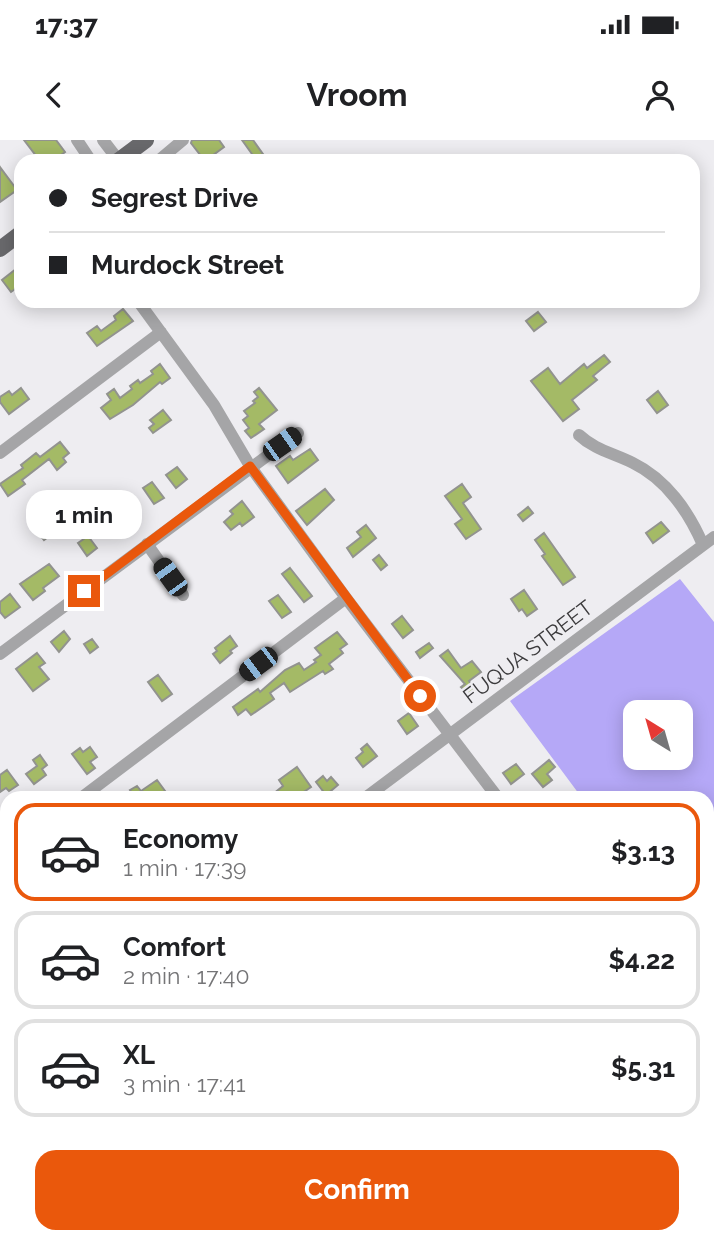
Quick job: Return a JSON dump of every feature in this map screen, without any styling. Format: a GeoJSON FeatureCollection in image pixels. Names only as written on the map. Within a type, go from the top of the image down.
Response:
{"type":"FeatureCollection","features":[{"type":"Feature","properties":{"kind":"main road"},"geometry":{"type":"LineString","coordinates":[[128,154],[145,140]]}},
{"type":"Feature","properties":{"kind":"main road"},"geometry":{"type":"LineString","coordinates":[[0,249],[14,238]]}},
{"type":"Feature","properties":{"kind":"street"},"geometry":{"type":"LineString","coordinates":[[103,140],[114,154]]}},
{"type":"Feature","properties":{"kind":"street"},"geometry":{"type":"LineString","coordinates":[[166,154],[183,140]]}},
{"type":"Feature","properties":{"kind":"street"},"geometry":{"type":"LineString","coordinates":[[143,308],[214,405],[250,466],[493,791]]}},
{"type":"Feature","properties":{"kind":"street"},"geometry":{"type":"LineString","coordinates":[[0,453],[161,332]]}},
{"type":"Feature","properties":{"kind":"street"},"geometry":{"type":"LineString","coordinates":[[0,654],[298,433]]}},
{"type":"Feature","properties":{"kind":"street"},"geometry":{"type":"LineString","coordinates":[[579,435],[599,450],[626,460],[649,473],[685,510],[709,541]]}},
{"type":"Feature","properties":{"kind":"street","name":"FUQUA STREET"},"geometry":{"type":"LineString","coordinates":[[374,791],[709,541]]}},
{"type":"Feature","properties":{"kind":"street"},"geometry":{"type":"LineString","coordinates":[[146,544],[183,595]]}},
{"type":"Feature","properties":{"kind":"street"},"geometry":{"type":"LineString","coordinates":[[90,791],[346,598]]}},
{"type":"Feature","properties":{"kind":"shaded area"},"geometry":{"type":"Polygon","coordinates":[[[680,579],[714,622],[714,791],[577,791],[510,701],[680,579]]]}},
{"type":"Feature","properties":{"kind":"building"},"geometry":{"type":"Polygon","coordinates":[[[24,140],[56,140],[65,152],[62,154],[35,154],[24,140]]]}},
{"type":"Feature","properties":{"kind":"building"},"geometry":{"type":"Polygon","coordinates":[[[192,140],[219,140],[224,147],[214,154],[200,154],[191,143],[192,140]]]}},
{"type":"Feature","properties":{"kind":"building"},"geometry":{"type":"Polygon","coordinates":[[[242,140],[253,140],[263,154],[252,154],[242,140]]]}},
{"type":"Feature","properties":{"kind":"building"},"geometry":{"type":"Polygon","coordinates":[[[0,167],[14,186],[14,192],[0,202],[0,167]]]}},
{"type":"Feature","properties":{"kind":"building"},"geometry":{"type":"Polygon","coordinates":[[[14,271],[14,290],[11,292],[2,280],[14,271]]]}},
{"type":"Feature","properties":{"kind":"building"},"geometry":{"type":"Polygon","coordinates":[[[123,309],[133,321],[97,346],[87,333],[97,326],[101,331],[116,320],[114,316],[123,309]]]}},
{"type":"Feature","properties":{"kind":"building"},"geometry":{"type":"Polygon","coordinates":[[[538,312],[546,322],[534,331],[526,321],[538,312]]]}},
{"type":"Feature","properties":{"kind":"building"},"geometry":{"type":"Polygon","coordinates":[[[604,355],[610,362],[593,376],[597,380],[572,400],[579,409],[563,421],[531,381],[548,368],[560,384],[584,364],[587,368],[604,355]]]}},
{"type":"Feature","properties":{"kind":"building"},"geometry":{"type":"Polygon","coordinates":[[[160,364],[170,378],[162,384],[160,382],[133,405],[110,419],[101,408],[111,400],[107,394],[114,389],[120,398],[132,389],[130,386],[138,380],[140,383],[153,374],[151,371],[160,364]]]}},
{"type":"Feature","properties":{"kind":"building"},"geometry":{"type":"Polygon","coordinates":[[[21,388],[29,399],[9,414],[0,402],[0,397],[9,391],[12,395],[21,388]]]}},
{"type":"Feature","properties":{"kind":"building"},"geometry":{"type":"Polygon","coordinates":[[[259,388],[277,410],[259,424],[264,429],[251,438],[245,431],[249,428],[243,420],[248,416],[244,411],[255,403],[253,401],[258,397],[254,392],[259,388]]]}},
{"type":"Feature","properties":{"kind":"building"},"geometry":{"type":"Polygon","coordinates":[[[658,391],[668,405],[657,413],[647,400],[658,391]]]}},
{"type":"Feature","properties":{"kind":"building"},"geometry":{"type":"Polygon","coordinates":[[[163,410],[171,420],[153,433],[149,428],[154,424],[150,420],[163,410]]]}},
{"type":"Feature","properties":{"kind":"building"},"geometry":{"type":"Polygon","coordinates":[[[60,442],[69,453],[63,458],[66,462],[57,470],[49,459],[22,480],[25,484],[8,496],[0,484],[23,468],[21,465],[36,453],[40,457],[60,442]]]}},
{"type":"Feature","properties":{"kind":"building"},"geometry":{"type":"Polygon","coordinates":[[[310,449],[318,460],[288,483],[276,466],[290,456],[293,460],[310,449]]]}},
{"type":"Feature","properties":{"kind":"building"},"geometry":{"type":"Polygon","coordinates":[[[177,467],[187,479],[176,488],[166,475],[177,467]]]}},
{"type":"Feature","properties":{"kind":"building"},"geometry":{"type":"Polygon","coordinates":[[[152,482],[164,498],[154,504],[143,488],[152,482]]]}},
{"type":"Feature","properties":{"kind":"building"},"geometry":{"type":"Polygon","coordinates":[[[462,484],[471,497],[463,503],[481,529],[466,539],[455,524],[462,519],[445,496],[462,484]]]}},
{"type":"Feature","properties":{"kind":"building"},"geometry":{"type":"Polygon","coordinates":[[[325,489],[334,500],[307,525],[296,511],[325,489]]]}},
{"type":"Feature","properties":{"kind":"building"},"geometry":{"type":"Polygon","coordinates":[[[242,501],[254,517],[231,530],[224,522],[233,514],[230,511],[242,501]]]}},
{"type":"Feature","properties":{"kind":"building"},"geometry":{"type":"Polygon","coordinates":[[[528,507],[533,513],[523,521],[518,515],[528,507]]]}},
{"type":"Feature","properties":{"kind":"building"},"geometry":{"type":"Polygon","coordinates":[[[50,520],[57,530],[44,540],[36,530],[50,520]]]}},
{"type":"Feature","properties":{"kind":"building"},"geometry":{"type":"Polygon","coordinates":[[[661,522],[669,531],[653,543],[646,533],[661,522]]]}},
{"type":"Feature","properties":{"kind":"building"},"geometry":{"type":"Polygon","coordinates":[[[366,525],[376,538],[353,557],[347,548],[361,537],[357,532],[366,525]]]}},
{"type":"Feature","properties":{"kind":"building"},"geometry":{"type":"Polygon","coordinates":[[[544,533],[575,577],[563,585],[542,556],[545,554],[535,540],[544,533]]]}},
{"type":"Feature","properties":{"kind":"building"},"geometry":{"type":"Polygon","coordinates":[[[88,536],[97,548],[87,556],[78,543],[88,536]]]}},
{"type":"Feature","properties":{"kind":"building"},"geometry":{"type":"Polygon","coordinates":[[[379,555],[387,565],[381,570],[373,560],[379,555]]]}},
{"type":"Feature","properties":{"kind":"building"},"geometry":{"type":"Polygon","coordinates":[[[49,564],[59,576],[33,600],[20,584],[49,564]]]}},
{"type":"Feature","properties":{"kind":"building"},"geometry":{"type":"Polygon","coordinates":[[[290,568],[312,596],[304,602],[282,574],[290,568]]]}},
{"type":"Feature","properties":{"kind":"building"},"geometry":{"type":"Polygon","coordinates":[[[524,590],[537,609],[527,616],[522,609],[519,611],[511,599],[524,590]]]}},
{"type":"Feature","properties":{"kind":"building"},"geometry":{"type":"Polygon","coordinates":[[[10,594],[20,607],[5,618],[0,612],[0,602],[10,594]]]}},
{"type":"Feature","properties":{"kind":"building"},"geometry":{"type":"Polygon","coordinates":[[[278,595],[291,612],[282,618],[269,601],[278,595]]]}},
{"type":"Feature","properties":{"kind":"building"},"geometry":{"type":"Polygon","coordinates":[[[402,616],[413,630],[403,638],[392,624],[402,616]]]}},
{"type":"Feature","properties":{"kind":"building"},"geometry":{"type":"Polygon","coordinates":[[[64,631],[70,639],[59,652],[51,642],[64,631]]]}},
{"type":"Feature","properties":{"kind":"building"},"geometry":{"type":"Polygon","coordinates":[[[337,632],[347,644],[340,649],[343,653],[329,664],[333,669],[325,674],[323,671],[290,692],[284,683],[270,693],[274,699],[251,715],[246,709],[238,715],[233,707],[258,689],[260,692],[285,670],[299,663],[304,670],[316,662],[314,660],[321,655],[315,648],[337,632]]]}},
{"type":"Feature","properties":{"kind":"building"},"geometry":{"type":"Polygon","coordinates":[[[230,636],[237,646],[220,663],[213,654],[217,651],[215,648],[230,636]]]}},
{"type":"Feature","properties":{"kind":"building"},"geometry":{"type":"Polygon","coordinates":[[[92,639],[98,647],[90,653],[84,644],[92,639]]]}},
{"type":"Feature","properties":{"kind":"building"},"geometry":{"type":"Polygon","coordinates":[[[429,643],[433,648],[420,658],[416,652],[429,643]]]}},
{"type":"Feature","properties":{"kind":"building"},"geometry":{"type":"Polygon","coordinates":[[[448,650],[461,668],[472,661],[481,672],[469,681],[475,689],[468,694],[461,687],[465,684],[440,656],[448,650]]]}},
{"type":"Feature","properties":{"kind":"building"},"geometry":{"type":"Polygon","coordinates":[[[37,653],[45,663],[39,667],[49,679],[33,691],[16,669],[37,653]]]}},
{"type":"Feature","properties":{"kind":"building"},"geometry":{"type":"Polygon","coordinates":[[[158,675],[172,694],[162,701],[148,682],[158,675]]]}},
{"type":"Feature","properties":{"kind":"building"},"geometry":{"type":"Polygon","coordinates":[[[409,713],[418,726],[407,734],[398,721],[409,713]]]}},
{"type":"Feature","properties":{"kind":"building"},"geometry":{"type":"Polygon","coordinates":[[[367,744],[377,756],[363,767],[356,758],[367,744]]]}},
{"type":"Feature","properties":{"kind":"building"},"geometry":{"type":"Polygon","coordinates":[[[90,747],[97,757],[90,762],[95,768],[87,774],[72,754],[80,748],[83,752],[90,747]]]}},
{"type":"Feature","properties":{"kind":"building"},"geometry":{"type":"Polygon","coordinates":[[[40,755],[47,765],[42,769],[46,775],[34,784],[26,774],[37,766],[33,760],[40,755]]]}},
{"type":"Feature","properties":{"kind":"building"},"geometry":{"type":"Polygon","coordinates":[[[549,760],[555,767],[547,774],[552,780],[543,787],[532,774],[549,760]]]}},
{"type":"Feature","properties":{"kind":"building"},"geometry":{"type":"Polygon","coordinates":[[[516,764],[524,774],[511,784],[503,773],[516,764]]]}},
{"type":"Feature","properties":{"kind":"building"},"geometry":{"type":"Polygon","coordinates":[[[297,767],[311,787],[305,791],[277,791],[283,786],[279,780],[297,767]]]}},
{"type":"Feature","properties":{"kind":"building"},"geometry":{"type":"Polygon","coordinates":[[[7,770],[18,785],[9,791],[6,788],[0,791],[0,775],[7,770]]]}},
{"type":"Feature","properties":{"kind":"building"},"geometry":{"type":"Polygon","coordinates":[[[323,776],[327,781],[331,777],[338,785],[331,791],[323,791],[316,782],[323,776]]]}},
{"type":"Feature","properties":{"kind":"building"},"geometry":{"type":"Polygon","coordinates":[[[157,780],[165,791],[141,791],[157,780]]]}},
{"type":"Feature","properties":{"kind":"building"},"geometry":{"type":"Polygon","coordinates":[[[137,786],[141,791],[131,791],[130,790],[137,786]]]}},
{"type":"Feature","properties":{"kind":"route"},"geometry":{"type":"LineString","coordinates":[[84,591],[250,466],[420,696]]}}]}
